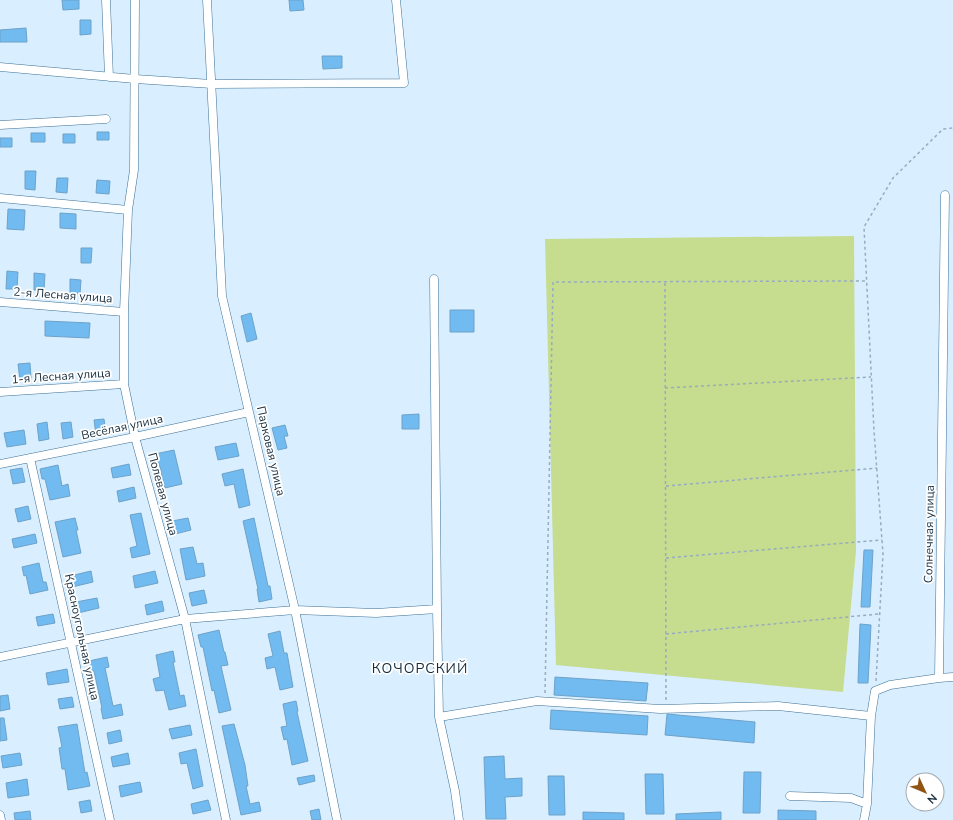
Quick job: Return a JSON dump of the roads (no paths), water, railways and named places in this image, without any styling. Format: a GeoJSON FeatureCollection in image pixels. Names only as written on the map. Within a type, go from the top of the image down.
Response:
{"type":"FeatureCollection","features":[{"type":"Feature","properties":{"kind":"street"},"geometry":{"type":"LineString","coordinates":[[106,0],[109,77]]}},
{"type":"Feature","properties":{"kind":"street","name":"Полевая улица"},"geometry":{"type":"LineString","coordinates":[[136,0],[134,170],[128,210],[124,312],[124,384],[135,437],[185,619],[226,820]]}},
{"type":"Feature","properties":{"kind":"street","name":"Парковая улица"},"geometry":{"type":"LineString","coordinates":[[207,0],[222,296],[295,610],[337,820]]}},
{"type":"Feature","properties":{"kind":"street"},"geometry":{"type":"LineString","coordinates":[[0,67],[109,77],[212,84],[404,83],[396,0]]}},
{"type":"Feature","properties":{"kind":"street"},"geometry":{"type":"LineString","coordinates":[[0,126],[106,119]]}},
{"type":"Feature","properties":{"kind":"street","name":"Солнечная улица"},"geometry":{"type":"LineString","coordinates":[[938,678],[946,195]]}},
{"type":"Feature","properties":{"kind":"street"},"geometry":{"type":"LineString","coordinates":[[0,198],[128,210]]}},
{"type":"Feature","properties":{"kind":"street"},"geometry":{"type":"LineString","coordinates":[[434,279],[439,718],[455,791],[458,820]]}},
{"type":"Feature","properties":{"kind":"street","name":"2-я Лесная улица"},"geometry":{"type":"LineString","coordinates":[[0,302],[124,312]]}},
{"type":"Feature","properties":{"kind":"street","name":"1-я Лесная улица"},"geometry":{"type":"LineString","coordinates":[[0,392],[124,384]]}},
{"type":"Feature","properties":{"kind":"street","name":"Весёлая улица"},"geometry":{"type":"LineString","coordinates":[[0,464],[249,412]]}},
{"type":"Feature","properties":{"kind":"street","name":"Красноугольная улица"},"geometry":{"type":"LineString","coordinates":[[30,458],[72,642],[110,820]]}},
{"type":"Feature","properties":{"kind":"street"},"geometry":{"type":"LineString","coordinates":[[0,658],[185,619],[295,610],[376,613],[437,609]]}},
{"type":"Feature","properties":{"kind":"street"},"geometry":{"type":"LineString","coordinates":[[864,820],[867,804],[871,716],[875,691],[890,685],[953,677]]}},
{"type":"Feature","properties":{"kind":"street"},"geometry":{"type":"LineString","coordinates":[[439,718],[537,701],[666,709],[778,706],[871,716]]}},
{"type":"Feature","properties":{"kind":"street"},"geometry":{"type":"LineString","coordinates":[[790,796],[851,798],[867,804]]}},
{"type":"Feature","properties":{"kind":"street"},"geometry":{"type":"LineString","coordinates":[[0,815],[1,820]]}},
{"type":"Feature","properties":{"kind":"district","name":"КОЧОРСКИЙ"},"geometry":{"type":"Point","coordinates":[420,668]}}]}
